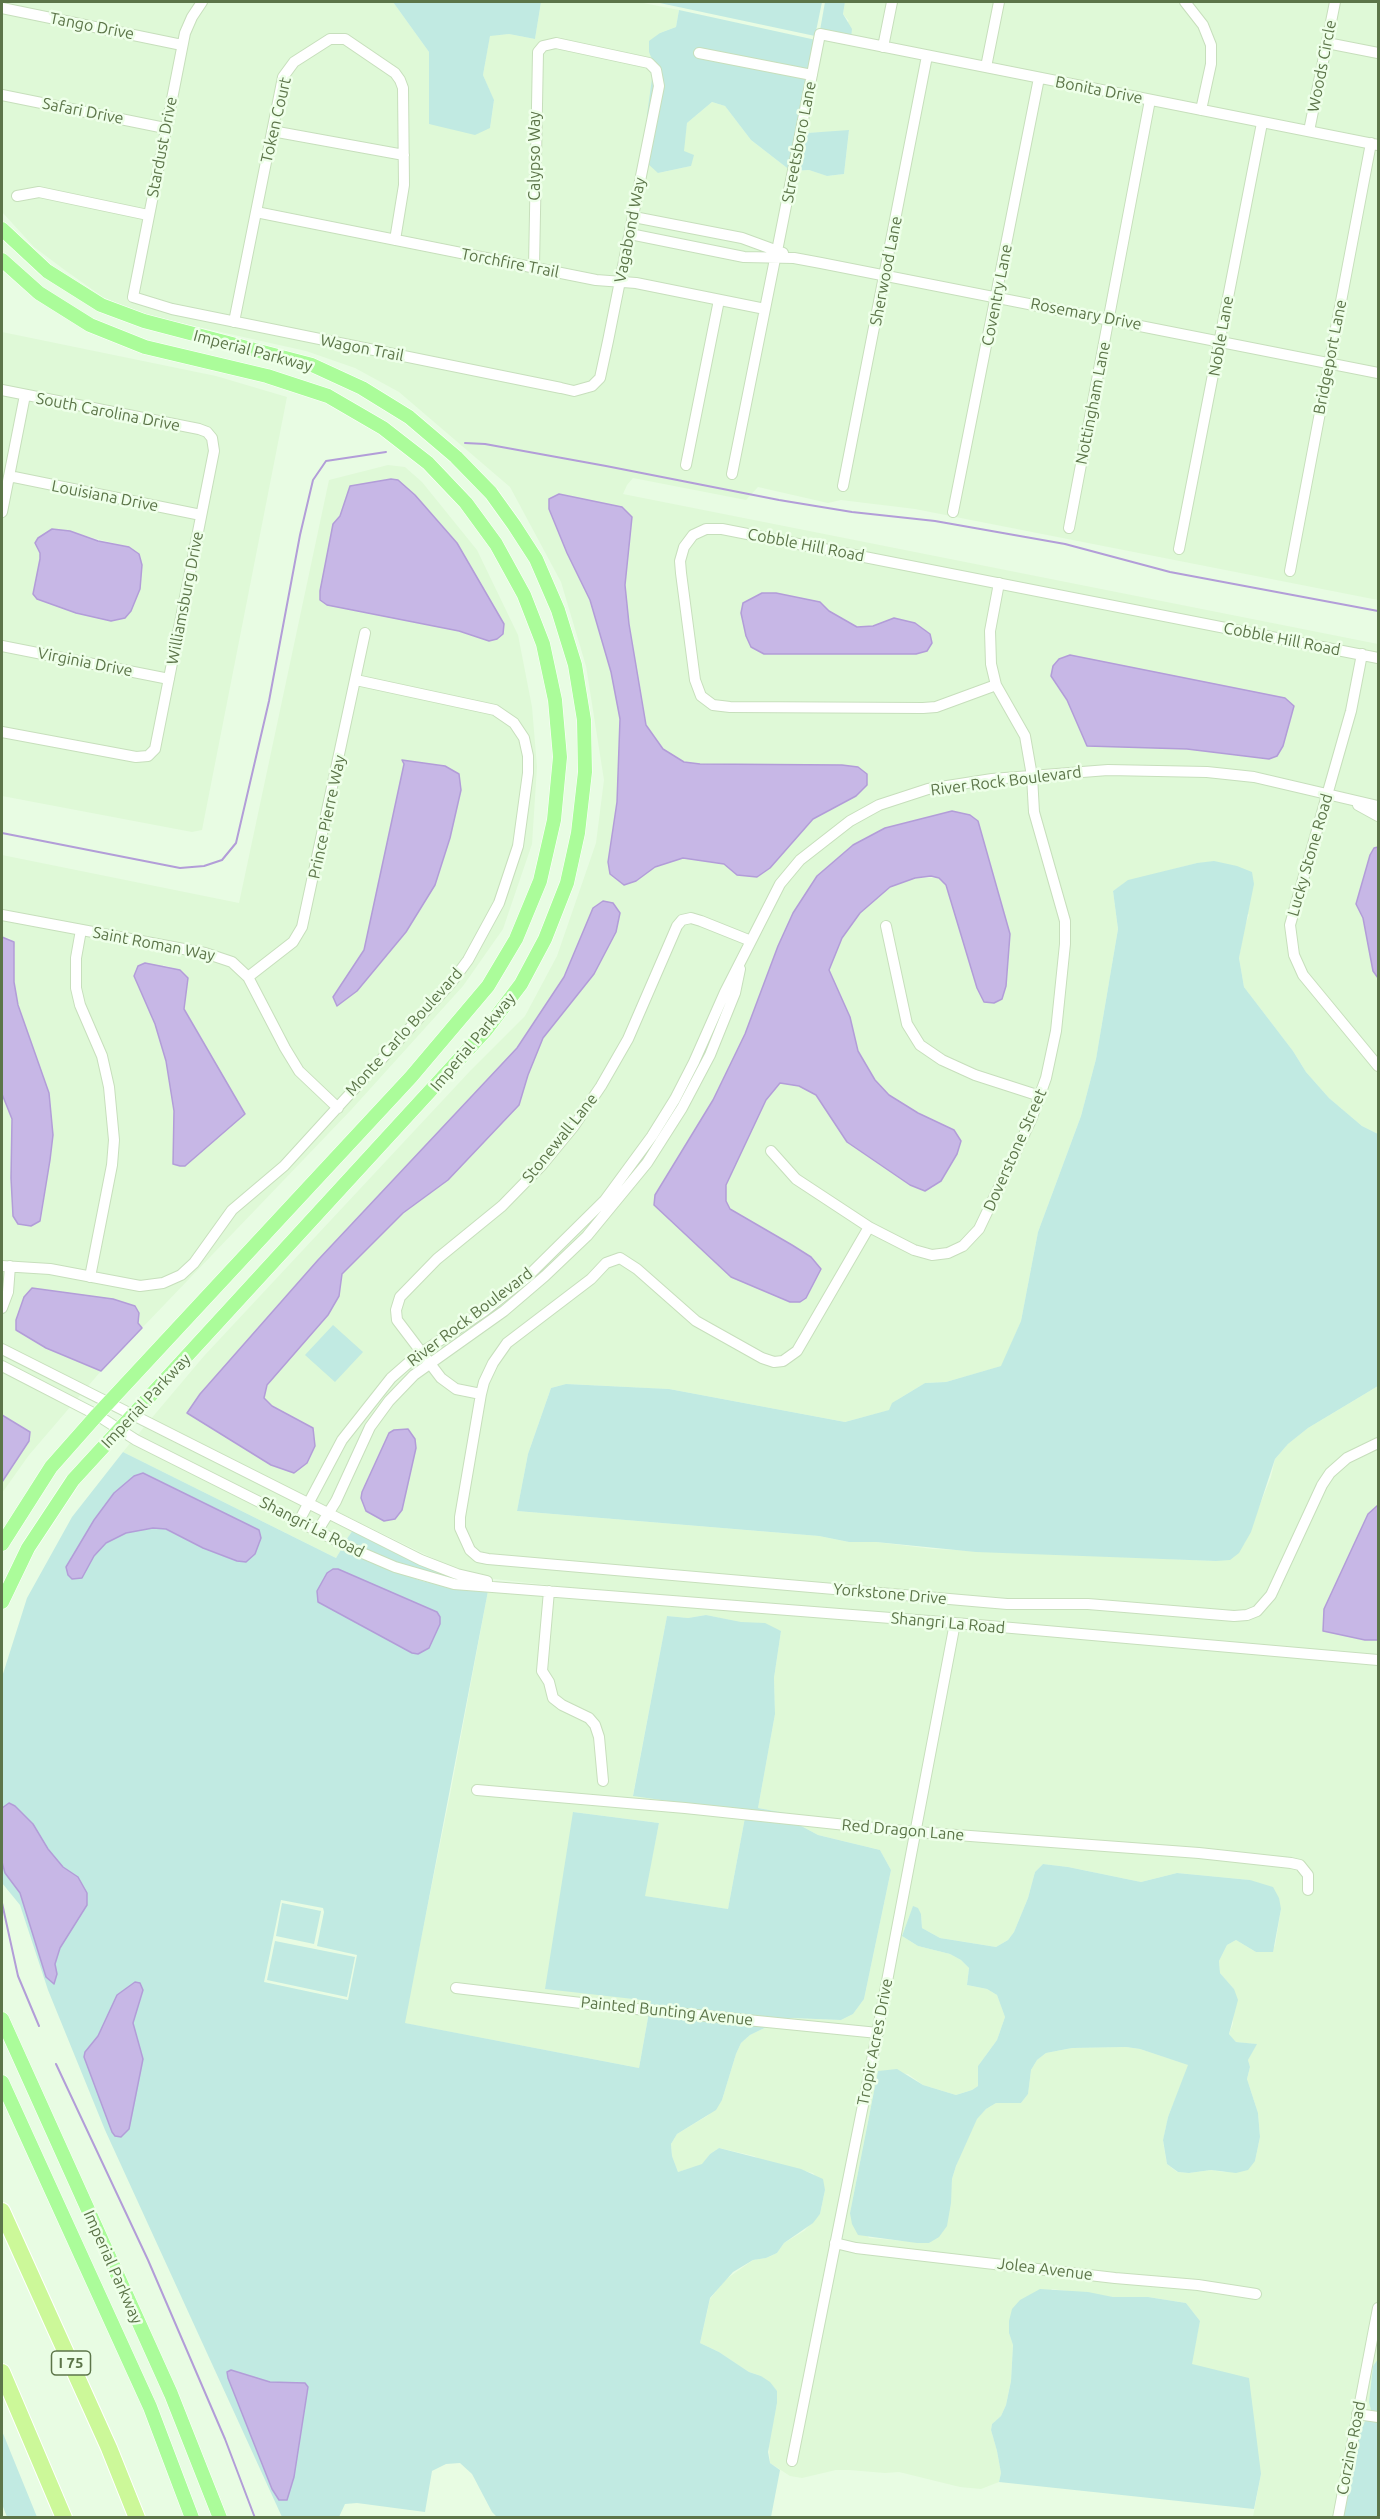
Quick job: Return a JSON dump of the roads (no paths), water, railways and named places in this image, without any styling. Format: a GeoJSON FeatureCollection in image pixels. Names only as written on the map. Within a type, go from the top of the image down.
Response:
{"type":"FeatureCollection","features":[{"type":"Feature","properties":{"kind":"highway","name":"I 75"},"geometry":{"type":"LineString","coordinates":[[2,2211],[109,2448],[137,2517]]}},
{"type":"Feature","properties":{"kind":"highway"},"geometry":{"type":"LineString","coordinates":[[2,2372],[64,2517]]}},
{"type":"Feature","properties":{"kind":"main road","name":"Imperial Parkway"},"geometry":{"type":"LineString","coordinates":[[2,229],[47,271],[101,305],[144,321],[312,365],[362,388],[409,417],[456,457],[491,493],[536,559],[558,610],[574,665],[584,720],[585,772],[578,833],[567,884],[545,939],[520,984],[486,1030],[445,1076],[73,1480],[28,1548],[2,1602]]}},
{"type":"Feature","properties":{"kind":"main road","name":"Imperial Parkway"},"geometry":{"type":"LineString","coordinates":[[2,260],[39,293],[90,325],[145,346],[267,376],[328,396],[383,428],[428,463],[466,503],[496,544],[524,595],[543,644],[555,700],[560,757],[554,820],[540,881],[516,939],[488,986],[411,1077],[110,1403],[97,1414],[51,1467],[2,1544]]}},
{"type":"Feature","properties":{"kind":"main road","name":"Imperial Parkway"},"geometry":{"type":"LineString","coordinates":[[2,2019],[171,2394],[220,2517]]}},
{"type":"Feature","properties":{"kind":"main road","name":"Imperial Parkway"},"geometry":{"type":"LineString","coordinates":[[2,2082],[150,2408],[192,2517]]}},
{"type":"Feature","properties":{"kind":"street","name":"Stardust Drive"},"geometry":{"type":"LineString","coordinates":[[133,297],[182,45],[188,25],[202,2]]}},
{"type":"Feature","properties":{"kind":"street"},"geometry":{"type":"LineString","coordinates":[[883,47],[892,2]]}},
{"type":"Feature","properties":{"kind":"street"},"geometry":{"type":"LineString","coordinates":[[986,67],[999,2]]}},
{"type":"Feature","properties":{"kind":"street"},"geometry":{"type":"LineString","coordinates":[[1185,2],[1203,25],[1211,45],[1211,64],[1201,110]]}},
{"type":"Feature","properties":{"kind":"street","name":"Woods Circle"},"geometry":{"type":"LineString","coordinates":[[1309,131],[1335,2]]}},
{"type":"Feature","properties":{"kind":"street","name":"Tango Drive"},"geometry":{"type":"LineString","coordinates":[[2,8],[182,45]]}},
{"type":"Feature","properties":{"kind":"street","name":"Bonita Drive"},"geometry":{"type":"LineString","coordinates":[[820,34],[1375,144]]}},
{"type":"Feature","properties":{"kind":"street","name":"Streetsboro Lane"},"geometry":{"type":"LineString","coordinates":[[732,474],[820,34]]}},
{"type":"Feature","properties":{"kind":"street","name":"Token Court"},"geometry":{"type":"LineString","coordinates":[[234,322],[283,77],[288,69],[322,43],[338,37],[363,50],[395,73],[403,88],[403,199],[395,240]]}},
{"type":"Feature","properties":{"kind":"street","name":"Vagabond Way"},"geometry":{"type":"LineString","coordinates":[[543,46],[556,43],[649,63],[656,70],[659,86],[600,378],[592,386]]}},
{"type":"Feature","properties":{"kind":"street"},"geometry":{"type":"LineString","coordinates":[[1327,43],[1378,53]]}},
{"type":"Feature","properties":{"kind":"street","name":"Calypso Way"},"geometry":{"type":"LineString","coordinates":[[534,267],[536,61],[538,52],[543,46]]}},
{"type":"Feature","properties":{"kind":"street"},"geometry":{"type":"LineString","coordinates":[[699,54],[812,75]]}},
{"type":"Feature","properties":{"kind":"street","name":"Sherwood Lane"},"geometry":{"type":"LineString","coordinates":[[843,486],[927,56]]}},
{"type":"Feature","properties":{"kind":"street","name":"Coventry Lane"},"geometry":{"type":"LineString","coordinates":[[954,512],[1039,78]]}},
{"type":"Feature","properties":{"kind":"street","name":"Safari Drive"},"geometry":{"type":"LineString","coordinates":[[2,95],[165,128]]}},
{"type":"Feature","properties":{"kind":"street","name":"Nottingham Lane"},"geometry":{"type":"LineString","coordinates":[[1069,528],[1150,100]]}},
{"type":"Feature","properties":{"kind":"street","name":"Noble Lane"},"geometry":{"type":"LineString","coordinates":[[1179,549],[1262,123]]}},
{"type":"Feature","properties":{"kind":"street"},"geometry":{"type":"LineString","coordinates":[[272,131],[404,155]]}},
{"type":"Feature","properties":{"kind":"street","name":"Bridgeport Lane"},"geometry":{"type":"LineString","coordinates":[[1290,571],[1329,363],[1375,144]]}},
{"type":"Feature","properties":{"kind":"street"},"geometry":{"type":"LineString","coordinates":[[17,196],[39,192],[148,215]]}},
{"type":"Feature","properties":{"kind":"street","name":"Torchfire Trail"},"geometry":{"type":"LineString","coordinates":[[256,212],[620,284],[636,283],[765,309]]}},
{"type":"Feature","properties":{"kind":"street","name":"Rosemary Drive"},"geometry":{"type":"LineString","coordinates":[[634,217],[742,238],[776,255]]}},
{"type":"Feature","properties":{"kind":"street","name":"Rosemary Drive"},"geometry":{"type":"LineString","coordinates":[[630,234],[744,257],[776,255],[794,258],[1378,373]]}},
{"type":"Feature","properties":{"kind":"street","name":"Wagon Trail"},"geometry":{"type":"LineString","coordinates":[[133,297],[145,303],[234,322],[574,391],[592,386]]}},
{"type":"Feature","properties":{"kind":"street"},"geometry":{"type":"LineString","coordinates":[[686,465],[719,300]]}},
{"type":"Feature","properties":{"kind":"street","name":"South Carolina Drive"},"geometry":{"type":"LineString","coordinates":[[2,390],[199,429],[207,432],[212,438]]}},
{"type":"Feature","properties":{"kind":"street"},"geometry":{"type":"LineString","coordinates":[[2,512],[25,395]]}},
{"type":"Feature","properties":{"kind":"street","name":"Williamsburg Drive"},"geometry":{"type":"LineString","coordinates":[[2,732],[136,758],[148,756],[154,748],[214,451],[212,438]]}},
{"type":"Feature","properties":{"kind":"street","name":"Louisiana Drive"},"geometry":{"type":"LineString","coordinates":[[9,476],[201,515]]}},
{"type":"Feature","properties":{"kind":"street","name":"Cobble Hill Road"},"geometry":{"type":"LineString","coordinates":[[996,686],[936,707],[922,708],[713,705],[701,696],[695,680],[680,561],[684,547],[693,536],[706,529],[722,529],[1378,658]]}},
{"type":"Feature","properties":{"kind":"street","name":"Doverstone Street"},"geometry":{"type":"LineString","coordinates":[[771,1151],[796,1179],[869,1227],[923,1253],[948,1253],[963,1246],[975,1235],[1026,1133],[1050,1065],[1056,1031],[1065,927],[1064,913],[1034,812],[1032,776],[1025,736],[996,686],[989,641],[999,583]]}},
{"type":"Feature","properties":{"kind":"street","name":"Prince Pierre Way"},"geometry":{"type":"LineString","coordinates":[[248,976],[293,942],[302,927],[365,633]]}},
{"type":"Feature","properties":{"kind":"street","name":"Virginia Drive"},"geometry":{"type":"LineString","coordinates":[[2,646],[169,679]]}},
{"type":"Feature","properties":{"kind":"street","name":"Lucky Stone Road"},"geometry":{"type":"LineString","coordinates":[[1362,654],[1351,711],[1290,925],[1292,948],[1303,975],[1378,1066]]}},
{"type":"Feature","properties":{"kind":"street","name":"Monte Carlo Boulevard"},"geometry":{"type":"LineString","coordinates":[[6,1266],[50,1269],[140,1286],[163,1283],[181,1275],[194,1263],[232,1210],[279,1172],[452,983],[476,946],[499,903],[513,862],[522,825],[528,773],[527,746],[524,738],[514,723],[495,710],[356,680]]}},
{"type":"Feature","properties":{"kind":"street","name":"River Rock Boulevard"},"geometry":{"type":"LineString","coordinates":[[299,1521],[354,1424],[391,1377],[526,1278],[605,1200],[652,1137],[675,1099],[725,992],[780,884],[800,860],[850,821],[879,805],[928,789],[1032,776],[1108,770],[1208,772],[1263,778],[1378,806]]}},
{"type":"Feature","properties":{"kind":"street","name":"River Rock Boulevard"},"geometry":{"type":"LineString","coordinates":[[1350,800],[1378,816]]}},
{"type":"Feature","properties":{"kind":"street","name":"Saint Roman Way"},"geometry":{"type":"LineString","coordinates":[[2,915],[219,956],[232,962],[248,976],[295,1065],[338,1108]]}},
{"type":"Feature","properties":{"kind":"street","name":"Stonewall Lane"},"geometry":{"type":"LineString","coordinates":[[421,1353],[398,1320],[396,1310],[400,1297],[437,1259],[502,1206],[542,1165],[574,1126],[601,1086],[628,1039],[677,926],[682,920],[691,918],[751,941]]}},
{"type":"Feature","properties":{"kind":"street"},"geometry":{"type":"LineString","coordinates":[[886,926],[907,1024],[921,1045],[942,1060],[975,1075],[1040,1096]]}},
{"type":"Feature","properties":{"kind":"street"},"geometry":{"type":"LineString","coordinates":[[81,930],[76,958],[76,988],[80,1005],[102,1056],[109,1087],[114,1140],[112,1165],[90,1277]]}},
{"type":"Feature","properties":{"kind":"street","name":"River Rock Boulevard"},"geometry":{"type":"LineString","coordinates":[[318,1530],[344,1485],[370,1427],[389,1401],[429,1364],[504,1311],[545,1276],[587,1236],[623,1196],[654,1153],[696,1082],[731,1006],[739,982],[740,965]]}},
{"type":"Feature","properties":{"kind":"street","name":"Yorkstone Drive"},"geometry":{"type":"LineString","coordinates":[[869,1227],[797,1351],[783,1361],[774,1362],[762,1358],[696,1321],[637,1269],[620,1258],[606,1263],[591,1279],[507,1342],[493,1363],[481,1394],[460,1528],[464,1540],[478,1557],[488,1559],[1008,1604],[1088,1604],[1234,1616],[1247,1615],[1257,1611],[1271,1595],[1322,1485],[1347,1458],[1378,1443]]}},
{"type":"Feature","properties":{"kind":"street"},"geometry":{"type":"LineString","coordinates":[[2,1308],[8,1292],[6,1266]]}},
{"type":"Feature","properties":{"kind":"street","name":"Shangri La Road"},"geometry":{"type":"LineString","coordinates":[[2,1349],[110,1403],[131,1416],[430,1563],[457,1574],[516,1589]]}},
{"type":"Feature","properties":{"kind":"street"},"geometry":{"type":"LineString","coordinates":[[421,1353],[449,1385],[481,1394]]}},
{"type":"Feature","properties":{"kind":"street","name":"Shangri La Road"},"geometry":{"type":"LineString","coordinates":[[2,1366],[97,1414],[136,1440],[364,1554],[423,1577],[454,1584],[955,1623],[1378,1660]]}},
{"type":"Feature","properties":{"kind":"street"},"geometry":{"type":"LineString","coordinates":[[337,1451],[356,1461]]}},
{"type":"Feature","properties":{"kind":"street"},"geometry":{"type":"LineString","coordinates":[[325,1476],[344,1485]]}},
{"type":"Feature","properties":{"kind":"street"},"geometry":{"type":"LineString","coordinates":[[549,1591],[542,1671],[549,1682],[553,1698],[589,1718],[595,1725],[599,1737],[603,1781]]}},
{"type":"Feature","properties":{"kind":"street","name":"Tropic Acres Drive"},"geometry":{"type":"LineString","coordinates":[[792,2461],[878,2033],[914,1831],[955,1623]]}},
{"type":"Feature","properties":{"kind":"street","name":"Red Dragon Lane"},"geometry":{"type":"LineString","coordinates":[[477,1790],[914,1831],[1145,1851],[1199,1853],[1291,1863],[1300,1865],[1308,1875],[1308,1890]]}},
{"type":"Feature","properties":{"kind":"street","name":"Painted Bunting Avenue"},"geometry":{"type":"LineString","coordinates":[[456,1988],[606,2006],[878,2033]]}},
{"type":"Feature","properties":{"kind":"street","name":"Jolea Avenue"},"geometry":{"type":"LineString","coordinates":[[835,2243],[856,2248],[1256,2294]]}},
{"type":"Feature","properties":{"kind":"street","name":"Corzine Road"},"geometry":{"type":"LineString","coordinates":[[1338,2517],[1378,2308]]}},
{"type":"Feature","properties":{"kind":"street"},"geometry":{"type":"LineString","coordinates":[[1357,2414],[1378,2417]]}},
{"type":"Feature","properties":{"kind":"waterway"},"geometry":{"type":"LineString","coordinates":[[465,443],[485,444],[779,500],[852,512],[935,521],[1065,544],[1170,572],[1378,611]]}},
{"type":"Feature","properties":{"kind":"waterway"},"geometry":{"type":"LineString","coordinates":[[2,833],[180,868],[204,866],[222,860],[236,843],[269,701],[300,535],[313,480],[326,461],[386,452]]}},
{"type":"Feature","properties":{"kind":"waterway"},"geometry":{"type":"LineString","coordinates":[[2,1903],[18,1976],[39,2026]]}},
{"type":"Feature","properties":{"kind":"waterway"},"geometry":{"type":"LineString","coordinates":[[56,2064],[148,2260],[225,2439],[255,2518]]}}]}
